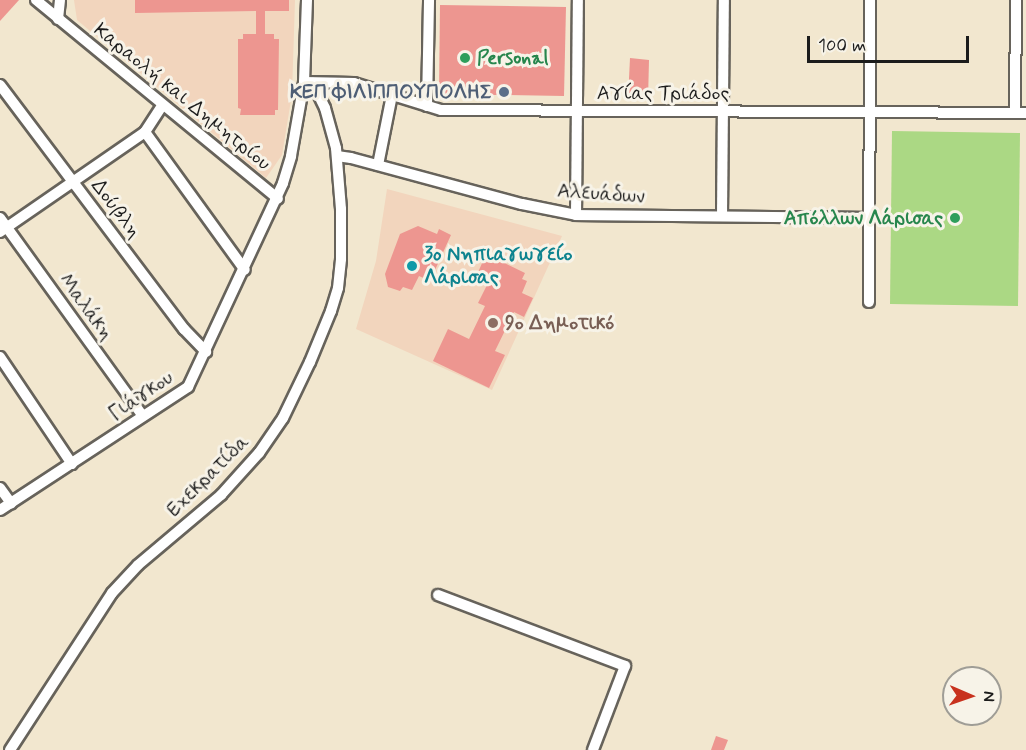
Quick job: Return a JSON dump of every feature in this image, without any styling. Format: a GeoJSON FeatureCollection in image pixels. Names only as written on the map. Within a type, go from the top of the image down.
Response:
{"type":"FeatureCollection","features":[{"type":"Feature","properties":{"kind":"street","name":"Καραολή και Δημητρίου"},"geometry":{"type":"LineString","coordinates":[[36,0],[162,106],[278,199]]}},
{"type":"Feature","properties":{"kind":"street"},"geometry":{"type":"LineString","coordinates":[[58,19],[60,0]]}},
{"type":"Feature","properties":{"kind":"street","name":"Γιάγκου"},"geometry":{"type":"LineString","coordinates":[[0,510],[188,387],[278,199],[291,156],[308,82],[307,0]]}},
{"type":"Feature","properties":{"kind":"street"},"geometry":{"type":"LineString","coordinates":[[427,106],[429,0]]}},
{"type":"Feature","properties":{"kind":"street"},"geometry":{"type":"LineString","coordinates":[[576,215],[578,0]]}},
{"type":"Feature","properties":{"kind":"street"},"geometry":{"type":"LineString","coordinates":[[722,216],[724,0]]}},
{"type":"Feature","properties":{"kind":"street"},"geometry":{"type":"LineString","coordinates":[[868,302],[870,0]]}},
{"type":"Feature","properties":{"kind":"street"},"geometry":{"type":"LineString","coordinates":[[1016,0],[1020,113]]}},
{"type":"Feature","properties":{"kind":"street","name":"Αγίας Τριάδος"},"geometry":{"type":"LineString","coordinates":[[308,82],[354,82],[441,110],[1020,113]]}},
{"type":"Feature","properties":{"kind":"street","name":"Εχεκρατίδα"},"geometry":{"type":"LineString","coordinates":[[10,750],[112,593],[138,565],[221,495],[259,453],[283,418],[322,333],[338,288],[341,218],[337,156],[325,108],[308,82]]}},
{"type":"Feature","properties":{"kind":"street","name":"Δούβλη"},"geometry":{"type":"LineString","coordinates":[[0,85],[184,329],[206,352]]}},
{"type":"Feature","properties":{"kind":"street"},"geometry":{"type":"LineString","coordinates":[[378,165],[392,95]]}},
{"type":"Feature","properties":{"kind":"street"},"geometry":{"type":"LineString","coordinates":[[2,226],[73,182],[145,132],[162,106]]}},
{"type":"Feature","properties":{"kind":"street"},"geometry":{"type":"LineString","coordinates":[[145,132],[245,270]]}},
{"type":"Feature","properties":{"kind":"street","name":"Αλευάδων"},"geometry":{"type":"LineString","coordinates":[[337,156],[378,165],[471,192],[576,215],[869,218]]}},
{"type":"Feature","properties":{"kind":"street","name":"Μαλάκη"},"geometry":{"type":"LineString","coordinates":[[2,226],[143,416]]}},
{"type":"Feature","properties":{"kind":"street"},"geometry":{"type":"LineString","coordinates":[[0,357],[72,464]]}},
{"type":"Feature","properties":{"kind":"street"},"geometry":{"type":"LineString","coordinates":[[0,488],[11,503]]}},
{"type":"Feature","properties":{"kind":"street"},"geometry":{"type":"LineString","coordinates":[[438,595],[625,666],[593,750]]}},
{"type":"Feature","properties":{"kind":"shaded area"},"geometry":{"type":"Polygon","coordinates":[[[74,0],[295,0],[292,94],[282,155],[266,178],[77,20],[74,0]]]}},
{"type":"Feature","properties":{"kind":"shaded area"},"geometry":{"type":"Polygon","coordinates":[[[387,189],[562,236],[492,390],[356,329],[376,261],[387,189]]]}},
{"type":"Feature","properties":{"kind":"green space","name":"Απόλλων Λάρισας"},"geometry":{"type":"Polygon","coordinates":[[[892,131],[1020,133],[1018,306],[890,304],[892,131]]]}},
{"type":"Feature","properties":{"kind":"building"},"geometry":{"type":"Polygon","coordinates":[[[0,0],[19,0],[0,21],[0,0]]]}},
{"type":"Feature","properties":{"kind":"building"},"geometry":{"type":"Polygon","coordinates":[[[135,0],[289,0],[289,11],[265,11],[265,34],[274,34],[274,39],[279,39],[278,110],[275,110],[275,115],[240,115],[241,109],[238,108],[238,39],[243,39],[243,34],[256,34],[256,11],[135,13],[135,0]]]}},
{"type":"Feature","properties":{"kind":"building"},"geometry":{"type":"Polygon","coordinates":[[[440,5],[566,7],[564,96],[439,94],[440,5]]]}},
{"type":"Feature","properties":{"kind":"building"},"geometry":{"type":"Polygon","coordinates":[[[630,58],[649,60],[648,100],[628,99],[630,58]]]}},
{"type":"Feature","properties":{"kind":"building","name":"3o Νηπιαγωγείο Λάρισας"},"geometry":{"type":"Polygon","coordinates":[[[418,226],[437,234],[439,229],[451,235],[430,281],[419,276],[412,290],[403,287],[400,291],[388,287],[385,274],[400,234],[418,226]]]}},
{"type":"Feature","properties":{"kind":"building","name":"9ο Δημοτικό"},"geometry":{"type":"Polygon","coordinates":[[[486,254],[525,273],[522,279],[527,281],[522,293],[533,298],[524,317],[514,312],[495,351],[505,355],[489,388],[433,361],[448,329],[469,339],[485,306],[478,303],[488,283],[476,277],[486,254]]]}},
{"type":"Feature","properties":{"kind":"building"},"geometry":{"type":"Polygon","coordinates":[[[716,736],[728,740],[724,750],[711,750],[716,736]]]}},
{"type":"Feature","properties":{"kind":"place","name":"Personal"},"geometry":{"type":"Point","coordinates":[465,58]}},
{"type":"Feature","properties":{"kind":"place","name":"ΚΕΠ ΦΙΛΙΠΠΟΥΠΟΛΗΣ"},"geometry":{"type":"Point","coordinates":[504,92]}},
{"type":"Feature","properties":{"kind":"place","name":"Απόλλων Λάρισας"},"geometry":{"type":"Point","coordinates":[955,218]}},
{"type":"Feature","properties":{"kind":"place","name":"3o Νηπιαγωγείο Λάρισας"},"geometry":{"type":"Point","coordinates":[412,266]}},
{"type":"Feature","properties":{"kind":"place","name":"9ο Δημοτικό"},"geometry":{"type":"Point","coordinates":[493,323]}}]}
